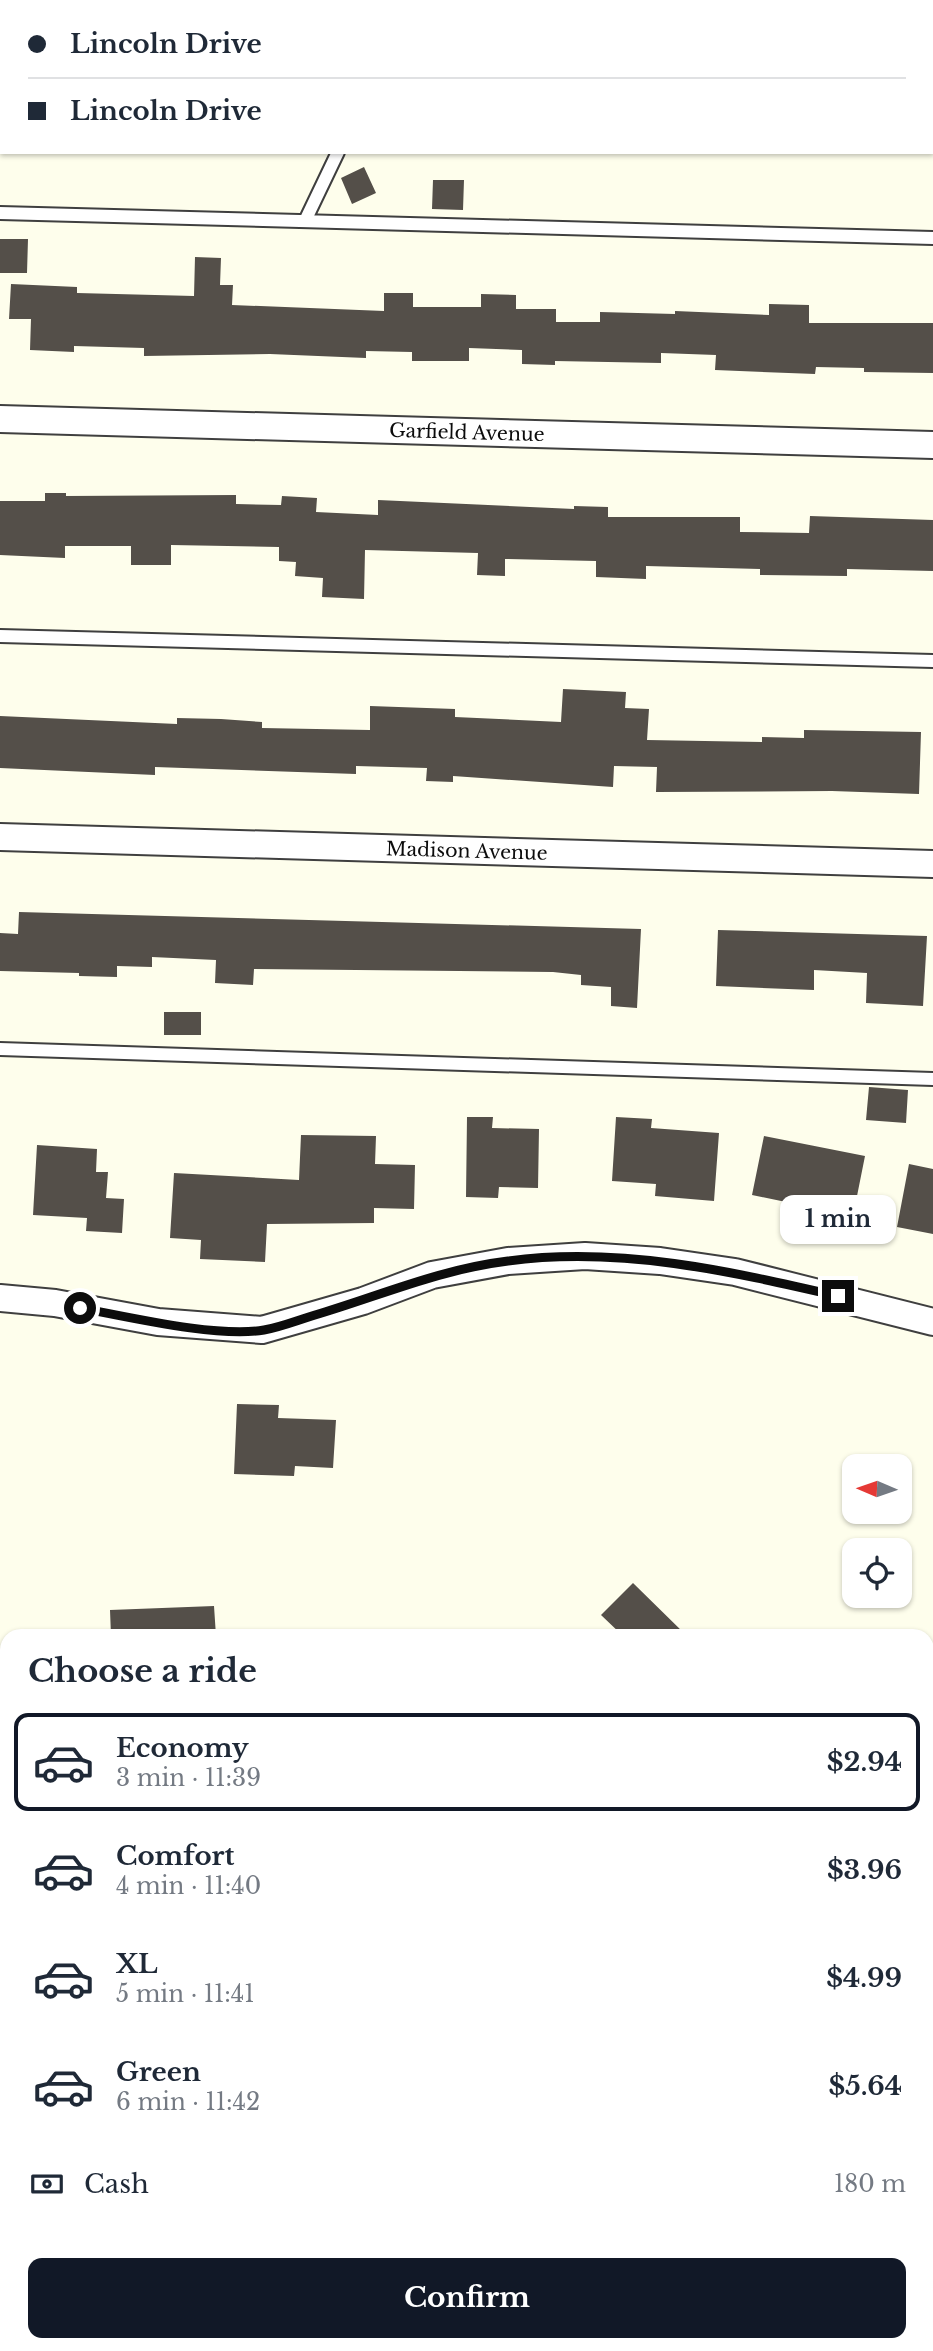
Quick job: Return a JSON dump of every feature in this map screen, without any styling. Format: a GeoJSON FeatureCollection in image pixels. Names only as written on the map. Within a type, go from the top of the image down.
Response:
{"type":"FeatureCollection","features":[{"type":"Feature","properties":{"kind":"street","name":"Garfield Avenue"},"geometry":{"type":"LineString","coordinates":[[0,419],[933,445]]}},
{"type":"Feature","properties":{"kind":"street","name":"Madison Avenue"},"geometry":{"type":"LineString","coordinates":[[0,837],[933,864]]}},
{"type":"Feature","properties":{"kind":"street"},"geometry":{"type":"LineString","coordinates":[[0,1298],[55,1303],[170,1324],[262,1330],[363,1301],[432,1275],[508,1261],[585,1256],[660,1261],[735,1272],[933,1322]]}},
{"type":"Feature","properties":{"kind":"lane"},"geometry":{"type":"LineString","coordinates":[[305,221],[337,154]]}},
{"type":"Feature","properties":{"kind":"lane"},"geometry":{"type":"LineString","coordinates":[[0,213],[933,238]]}},
{"type":"Feature","properties":{"kind":"lane"},"geometry":{"type":"LineString","coordinates":[[0,635],[933,661]]}},
{"type":"Feature","properties":{"kind":"lane"},"geometry":{"type":"LineString","coordinates":[[0,1049],[933,1079]]}},
{"type":"Feature","properties":{"kind":"building"},"geometry":{"type":"Polygon","coordinates":[[[364,167],[376,193],[352,204],[341,178],[364,167]]]}},
{"type":"Feature","properties":{"kind":"building"},"geometry":{"type":"Polygon","coordinates":[[[433,180],[464,180],[463,210],[432,209],[433,180]]]}},
{"type":"Feature","properties":{"kind":"building"},"geometry":{"type":"Polygon","coordinates":[[[0,239],[28,239],[27,273],[0,273],[0,239]]]}},
{"type":"Feature","properties":{"kind":"building"},"geometry":{"type":"Polygon","coordinates":[[[195,257],[221,258],[220,285],[233,285],[232,305],[384,311],[384,293],[413,293],[413,307],[481,307],[481,294],[516,295],[516,309],[556,309],[556,322],[600,322],[600,312],[675,314],[675,311],[769,315],[769,304],[809,305],[809,323],[933,323],[933,373],[864,372],[864,368],[816,367],[815,374],[715,370],[716,355],[661,353],[661,363],[555,361],[555,365],[522,364],[522,350],[469,348],[469,361],[412,361],[412,352],[366,351],[366,358],[270,354],[144,356],[144,348],[74,346],[74,352],[30,350],[31,319],[9,319],[11,284],[77,287],[77,293],[194,296],[195,257]]]}},
{"type":"Feature","properties":{"kind":"building"},"geometry":{"type":"Polygon","coordinates":[[[45,493],[66,493],[66,496],[236,495],[236,504],[281,505],[282,496],[317,498],[316,512],[378,515],[378,500],[574,509],[574,506],[608,507],[608,517],[740,517],[740,532],[809,533],[810,516],[933,520],[933,571],[847,569],[847,576],[760,575],[760,569],[646,566],[646,579],[596,577],[596,561],[505,559],[505,576],[477,575],[478,553],[365,550],[364,599],[322,597],[323,578],[295,576],[296,562],[279,561],[279,547],[171,545],[171,565],[131,565],[131,546],[65,546],[65,558],[0,555],[0,501],[45,501],[45,493]]]}},
{"type":"Feature","properties":{"kind":"building"},"geometry":{"type":"Polygon","coordinates":[[[563,689],[626,692],[625,708],[649,709],[647,740],[762,742],[762,737],[804,738],[804,730],[921,732],[919,794],[832,791],[656,792],[657,767],[614,766],[613,787],[453,776],[453,782],[426,781],[427,768],[356,766],[356,774],[155,767],[155,775],[0,768],[0,716],[177,724],[177,718],[221,719],[262,722],[262,728],[370,730],[370,706],[455,709],[455,717],[561,722],[563,689]]]}},
{"type":"Feature","properties":{"kind":"building"},"geometry":{"type":"Polygon","coordinates":[[[19,912],[641,929],[637,1008],[611,1006],[611,987],[581,985],[581,975],[553,972],[254,969],[253,985],[215,983],[216,960],[152,957],[152,967],[117,966],[117,977],[0,971],[0,933],[18,934],[19,912]]]}},
{"type":"Feature","properties":{"kind":"building"},"geometry":{"type":"Polygon","coordinates":[[[718,930],[927,936],[923,1006],[866,1003],[867,973],[814,970],[814,990],[716,986],[718,930]]]}},
{"type":"Feature","properties":{"kind":"building"},"geometry":{"type":"Polygon","coordinates":[[[164,1012],[201,1012],[201,1035],[164,1035],[164,1012]]]}},
{"type":"Feature","properties":{"kind":"building"},"geometry":{"type":"Polygon","coordinates":[[[869,1087],[908,1090],[906,1123],[866,1120],[869,1087]]]}},
{"type":"Feature","properties":{"kind":"building"},"geometry":{"type":"Polygon","coordinates":[[[467,1117],[493,1117],[492,1128],[539,1129],[538,1188],[499,1187],[498,1198],[466,1197],[467,1117]]]}},
{"type":"Feature","properties":{"kind":"building"},"geometry":{"type":"Polygon","coordinates":[[[616,1117],[652,1119],[651,1128],[719,1133],[714,1201],[655,1196],[656,1184],[612,1181],[616,1117]]]}},
{"type":"Feature","properties":{"kind":"building"},"geometry":{"type":"Polygon","coordinates":[[[301,1135],[376,1136],[375,1164],[415,1165],[414,1209],[374,1208],[374,1223],[267,1224],[265,1262],[200,1259],[201,1240],[170,1238],[174,1173],[299,1180],[301,1135]]]}},
{"type":"Feature","properties":{"kind":"building"},"geometry":{"type":"Polygon","coordinates":[[[764,1136],[865,1156],[853,1216],[752,1195],[764,1136]]]}},
{"type":"Feature","properties":{"kind":"building"},"geometry":{"type":"Polygon","coordinates":[[[37,1145],[97,1149],[96,1172],[108,1172],[106,1198],[124,1199],[122,1233],[86,1231],[87,1218],[33,1215],[37,1145]]]}},
{"type":"Feature","properties":{"kind":"building"},"geometry":{"type":"Polygon","coordinates":[[[909,1164],[933,1169],[933,1234],[897,1227],[909,1164]]]}},
{"type":"Feature","properties":{"kind":"building"},"geometry":{"type":"Polygon","coordinates":[[[237,1404],[279,1405],[278,1418],[336,1420],[333,1468],[295,1466],[294,1476],[234,1474],[237,1404]]]}},
{"type":"Feature","properties":{"kind":"building"},"geometry":{"type":"Polygon","coordinates":[[[633,1583],[680,1629],[616,1629],[601,1615],[633,1583]]]}},
{"type":"Feature","properties":{"kind":"building"},"geometry":{"type":"Polygon","coordinates":[[[214,1606],[216,1629],[111,1629],[110,1610],[214,1606]]]}},
{"type":"Feature","properties":{"kind":"route"},"geometry":{"type":"LineString","coordinates":[[80,1308],[158,1322],[217,1329],[262,1330],[363,1301],[432,1275],[508,1261],[585,1256],[660,1261],[735,1272],[838,1296]]}}]}
